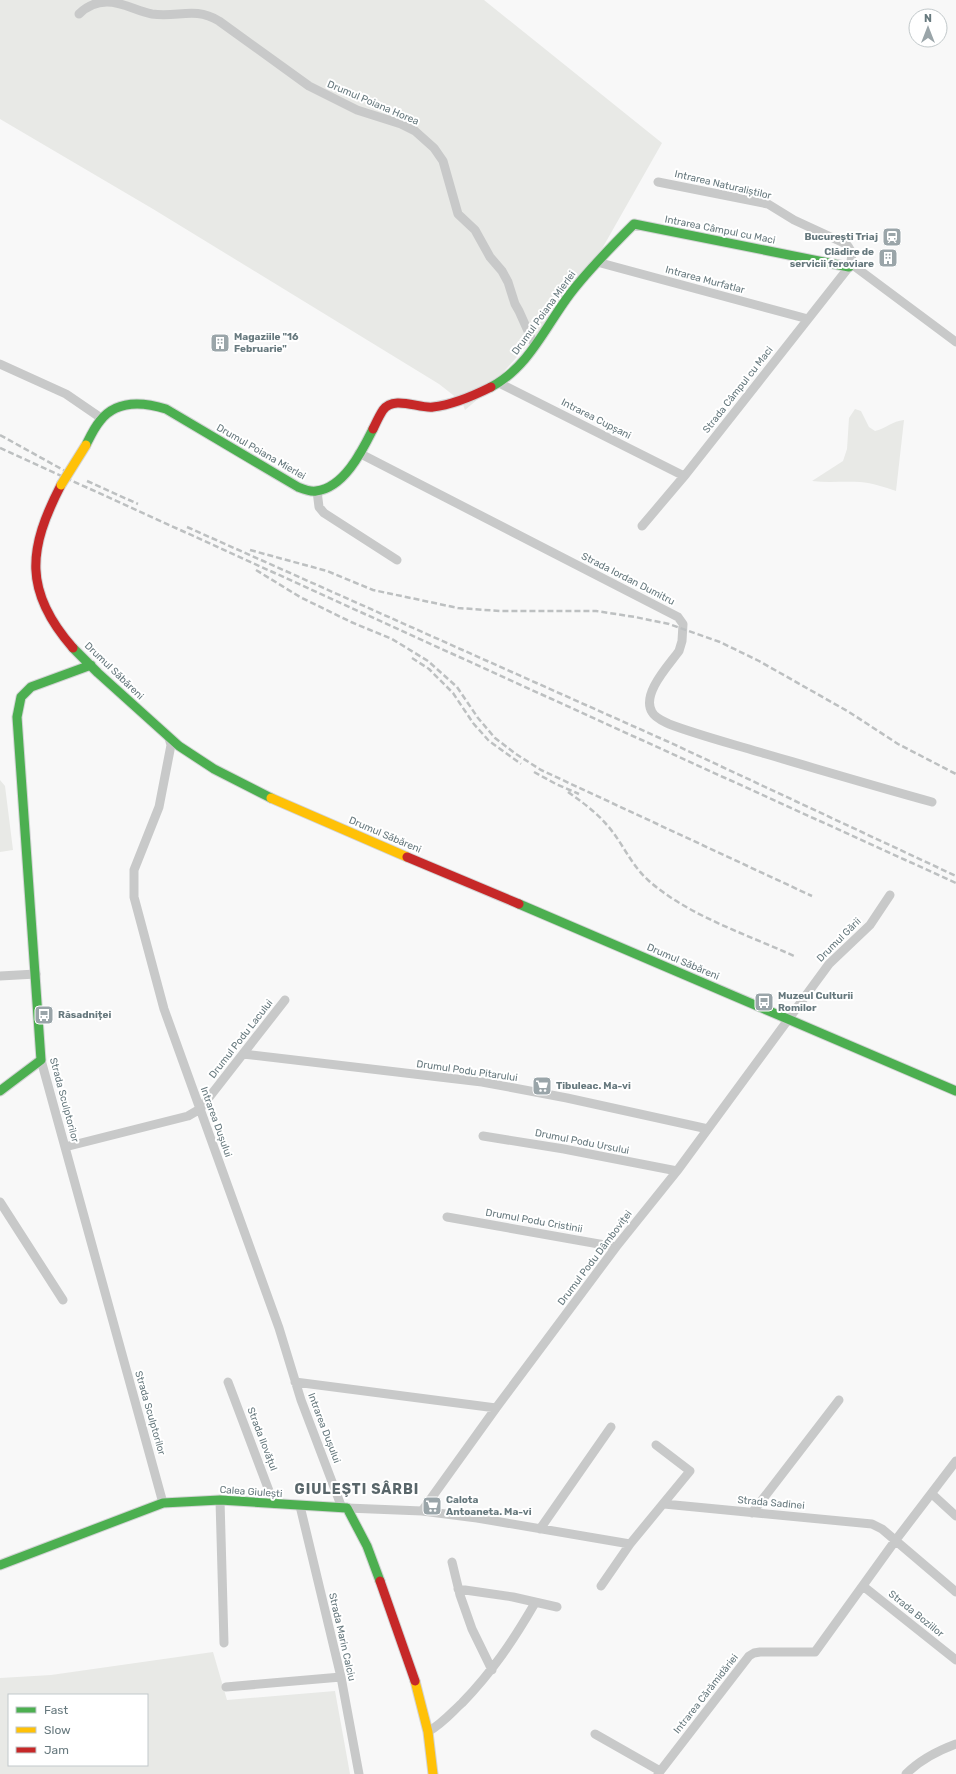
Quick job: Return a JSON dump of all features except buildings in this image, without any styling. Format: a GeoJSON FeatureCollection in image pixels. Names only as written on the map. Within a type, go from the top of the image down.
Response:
{"type":"FeatureCollection","features":[{"type":"Feature","properties":{"kind":"main road","name":"Drumul Poiana Mierlei"},"geometry":{"type":"LineString","coordinates":[[101,418],[112,410],[121,406],[141,404],[158,406],[166,409],[298,487],[317,491],[327,488],[339,480],[359,453],[384,408],[389,405],[402,403],[434,407],[472,394],[499,382],[512,373],[535,344],[568,296],[597,262],[634,224]]}},
{"type":"Feature","properties":{"kind":"main road","name":"Intrarea Câmpul cu Maci"},"geometry":{"type":"LineString","coordinates":[[634,224],[850,265]]}},
{"type":"Feature","properties":{"kind":"main road","name":"Drumul Săbăreni"},"geometry":{"type":"LineString","coordinates":[[101,418],[61,485],[46,514],[39,536],[35,566],[39,589],[49,616],[64,636],[90,665],[169,738],[222,773],[262,794],[956,1091]]}},
{"type":"Feature","properties":{"kind":"main road","name":"Strada Sculptorilor"},"geometry":{"type":"LineString","coordinates":[[41,1060],[17,716],[21,697],[31,687],[90,665]]}},
{"type":"Feature","properties":{"kind":"main road"},"geometry":{"type":"LineString","coordinates":[[0,1091],[41,1060]]}},
{"type":"Feature","properties":{"kind":"main road","name":"Calea Giulești"},"geometry":{"type":"LineString","coordinates":[[0,1566],[163,1503],[220,1500],[345,1508]]}},
{"type":"Feature","properties":{"kind":"main road"},"geometry":{"type":"LineString","coordinates":[[345,1508],[359,1527],[370,1551],[408,1658],[429,1731],[433,1774]]}},
{"type":"Feature","properties":{"kind":"street","name":"Drumul Poiana Horea"},"geometry":{"type":"LineString","coordinates":[[79,14],[87,7],[97,3],[107,2],[127,5],[151,14],[203,13],[218,21],[309,86],[357,110],[401,124],[415,131],[434,148],[443,161],[458,214],[475,230],[490,256],[505,276],[514,304],[535,344]]}},
{"type":"Feature","properties":{"kind":"street","name":"Intrarea Naturaliștilor"},"geometry":{"type":"LineString","coordinates":[[658,182],[768,204],[794,220],[846,244],[851,252],[850,265]]}},
{"type":"Feature","properties":{"kind":"street","name":"Intrarea Murfatlar"},"geometry":{"type":"LineString","coordinates":[[597,262],[808,319]]}},
{"type":"Feature","properties":{"kind":"street","name":"Strada Câmpul cu Maci"},"geometry":{"type":"LineString","coordinates":[[642,526],[684,476],[850,265]]}},
{"type":"Feature","properties":{"kind":"street"},"geometry":{"type":"LineString","coordinates":[[850,265],[956,342]]}},
{"type":"Feature","properties":{"kind":"street"},"geometry":{"type":"LineString","coordinates":[[0,364],[15,369],[66,394],[101,418]]}},
{"type":"Feature","properties":{"kind":"street","name":"Intrarea Cupșani"},"geometry":{"type":"LineString","coordinates":[[499,382],[684,476]]}},
{"type":"Feature","properties":{"kind":"street","name":"Strada Iordan Dumitru"},"geometry":{"type":"LineString","coordinates":[[359,453],[678,617],[683,624],[679,652],[650,693],[650,707],[652,713],[658,718],[669,724],[711,737],[932,802]]}},
{"type":"Feature","properties":{"kind":"street"},"geometry":{"type":"LineString","coordinates":[[317,491],[317,500],[324,513],[398,560]]}},
{"type":"Feature","properties":{"kind":"street","name":"Intrarea Dușului"},"geometry":{"type":"LineString","coordinates":[[169,738],[170,745],[159,808],[134,870],[134,898],[164,1009],[279,1328],[295,1382],[345,1508]]}},
{"type":"Feature","properties":{"kind":"street","name":"Drumul Gării"},"geometry":{"type":"LineString","coordinates":[[788,1018],[829,964],[870,925],[890,894]]}},
{"type":"Feature","properties":{"kind":"street"},"geometry":{"type":"LineString","coordinates":[[0,976],[36,974]]}},
{"type":"Feature","properties":{"kind":"street","name":"Drumul Podu Lacului"},"geometry":{"type":"LineString","coordinates":[[200,1109],[285,1000]]}},
{"type":"Feature","properties":{"kind":"street","name":"Drumul Podu Dâmboviței"},"geometry":{"type":"LineString","coordinates":[[422,1511],[496,1408],[616,1247],[677,1172],[788,1018]]}},
{"type":"Feature","properties":{"kind":"street","name":"Drumul Podu Pitarului"},"geometry":{"type":"LineString","coordinates":[[243,1054],[482,1082],[567,1098],[708,1129]]}},
{"type":"Feature","properties":{"kind":"street","name":"Strada Sculptorilor"},"geometry":{"type":"LineString","coordinates":[[41,1060],[163,1503]]}},
{"type":"Feature","properties":{"kind":"street"},"geometry":{"type":"LineString","coordinates":[[65,1147],[188,1116],[200,1109]]}},
{"type":"Feature","properties":{"kind":"street","name":"Drumul Podu Ursului"},"geometry":{"type":"LineString","coordinates":[[484,1136],[564,1149],[677,1172]]}},
{"type":"Feature","properties":{"kind":"street"},"geometry":{"type":"LineString","coordinates":[[0,1202],[63,1300]]}},
{"type":"Feature","properties":{"kind":"street","name":"Drumul Podu Cristinii"},"geometry":{"type":"LineString","coordinates":[[448,1217],[616,1247]]}},
{"type":"Feature","properties":{"kind":"street","name":"Strada Ilovățul"},"geometry":{"type":"LineString","coordinates":[[228,1382],[274,1504]]}},
{"type":"Feature","properties":{"kind":"street"},"geometry":{"type":"LineString","coordinates":[[295,1382],[496,1408]]}},
{"type":"Feature","properties":{"kind":"street"},"geometry":{"type":"LineString","coordinates":[[752,1513],[839,1400]]}},
{"type":"Feature","properties":{"kind":"street"},"geometry":{"type":"LineString","coordinates":[[540,1529],[611,1427]]}},
{"type":"Feature","properties":{"kind":"street"},"geometry":{"type":"LineString","coordinates":[[601,1586],[630,1544],[690,1471],[656,1445]]}},
{"type":"Feature","properties":{"kind":"street","name":"Intrarea Cărămidăriei"},"geometry":{"type":"LineString","coordinates":[[659,1772],[749,1656],[760,1652],[815,1652],[895,1540],[956,1461]]}},
{"type":"Feature","properties":{"kind":"street"},"geometry":{"type":"LineString","coordinates":[[932,1494],[956,1516]]}},
{"type":"Feature","properties":{"kind":"street"},"geometry":{"type":"LineString","coordinates":[[220,1500],[224,1643]]}},
{"type":"Feature","properties":{"kind":"street","name":"Strada Sadinei"},"geometry":{"type":"LineString","coordinates":[[664,1504],[872,1524],[882,1529],[956,1592]]}},
{"type":"Feature","properties":{"kind":"street","name":"Strada Marin Calciu"},"geometry":{"type":"LineString","coordinates":[[300,1506],[341,1677],[359,1774]]}},
{"type":"Feature","properties":{"kind":"street"},"geometry":{"type":"LineString","coordinates":[[345,1508],[422,1511],[630,1544]]}},
{"type":"Feature","properties":{"kind":"street"},"geometry":{"type":"LineString","coordinates":[[452,1562],[458,1589],[472,1629],[492,1670]]}},
{"type":"Feature","properties":{"kind":"street","name":"Strada Boziilor"},"geometry":{"type":"LineString","coordinates":[[863,1586],[956,1660]]}},
{"type":"Feature","properties":{"kind":"street"},"geometry":{"type":"LineString","coordinates":[[458,1589],[513,1597],[557,1607]]}},
{"type":"Feature","properties":{"kind":"street"},"geometry":{"type":"LineString","coordinates":[[429,1731],[448,1716],[492,1670],[512,1642],[535,1603]]}},
{"type":"Feature","properties":{"kind":"street"},"geometry":{"type":"LineString","coordinates":[[226,1687],[341,1677]]}},
{"type":"Feature","properties":{"kind":"street"},"geometry":{"type":"LineString","coordinates":[[596,1734],[659,1772]]}},
{"type":"Feature","properties":{"kind":"street"},"geometry":{"type":"LineString","coordinates":[[906,1774],[921,1760],[956,1744]]}},
{"type":"Feature","properties":{"kind":"shaded area"},"geometry":{"type":"Polygon","coordinates":[[[0,0],[484,0],[662,143],[603,247],[532,340],[485,393],[465,410],[462,402],[439,384],[153,209],[0,119],[0,0]]]}},
{"type":"Feature","properties":{"kind":"shaded area"},"geometry":{"type":"Polygon","coordinates":[[[855,409],[861,411],[869,427],[875,431],[904,420],[896,491],[878,485],[865,483],[812,481],[843,461],[847,449],[849,418],[855,409]]]}},
{"type":"Feature","properties":{"kind":"shaded area"},"geometry":{"type":"Polygon","coordinates":[[[0,780],[5,786],[13,850],[0,852],[0,780]]]}},
{"type":"Feature","properties":{"kind":"shaded area"},"geometry":{"type":"Polygon","coordinates":[[[213,1652],[227,1700],[335,1691],[350,1774],[0,1774],[0,1678],[51,1675],[213,1652]]]}},
{"type":"Feature","properties":{"kind":"railway"},"geometry":{"type":"LineString","coordinates":[[0,435],[65,471]]}},
{"type":"Feature","properties":{"kind":"railway"},"geometry":{"type":"LineString","coordinates":[[0,448],[956,883]]}},
{"type":"Feature","properties":{"kind":"railway"},"geometry":{"type":"LineString","coordinates":[[87,481],[138,504]]}},
{"type":"Feature","properties":{"kind":"railway"},"geometry":{"type":"LineString","coordinates":[[187,527],[671,743],[956,876]]}},
{"type":"Feature","properties":{"kind":"railway"},"geometry":{"type":"LineString","coordinates":[[250,550],[327,571],[373,590],[458,608],[500,611],[596,611],[669,624],[720,642],[759,661],[849,712],[898,744],[956,774]]}},
{"type":"Feature","properties":{"kind":"railway"},"geometry":{"type":"LineString","coordinates":[[256,570],[300,597],[351,622],[392,639],[428,661],[457,687],[478,718],[495,738],[541,770],[812,896]]}},
{"type":"Feature","properties":{"kind":"railway"},"geometry":{"type":"LineString","coordinates":[[412,658],[429,669],[453,693],[473,723],[489,741],[521,764]]}},
{"type":"Feature","properties":{"kind":"railway"},"geometry":{"type":"LineString","coordinates":[[534,772],[579,794]]}},
{"type":"Feature","properties":{"kind":"railway"},"geometry":{"type":"LineString","coordinates":[[568,792],[589,807],[603,820],[642,874],[665,893],[718,923],[794,956]]}},
{"type":"Feature","properties":{"kind":"traffic: fast"},"geometry":{"type":"LineString","coordinates":[[491,387],[516,369],[535,345],[577,285],[634,224],[849,267]]}},
{"type":"Feature","properties":{"kind":"traffic: fast"},"geometry":{"type":"LineString","coordinates":[[86,445],[92,433],[106,414],[114,409],[130,404],[148,405],[166,409],[298,487],[316,491],[326,488],[343,476],[358,457],[373,429]]}},
{"type":"Feature","properties":{"kind":"traffic: fast"},"geometry":{"type":"LineString","coordinates":[[73,648],[98,673],[179,746],[214,769],[271,798]]}},
{"type":"Feature","properties":{"kind":"traffic: fast"},"geometry":{"type":"LineString","coordinates":[[0,1091],[41,1060],[17,717],[21,697],[31,687],[91,665]]}},
{"type":"Feature","properties":{"kind":"traffic: fast"},"geometry":{"type":"LineString","coordinates":[[519,904],[956,1091]]}},
{"type":"Feature","properties":{"kind":"traffic: fast"},"geometry":{"type":"LineString","coordinates":[[0,1565],[163,1503],[220,1500],[347,1508],[367,1546],[380,1581]]}},
{"type":"Feature","properties":{"kind":"traffic: slow"},"geometry":{"type":"LineString","coordinates":[[61,485],[86,445]]}},
{"type":"Feature","properties":{"kind":"traffic: slow"},"geometry":{"type":"LineString","coordinates":[[271,798],[407,857]]}},
{"type":"Feature","properties":{"kind":"traffic: slow"},"geometry":{"type":"LineString","coordinates":[[415,1681],[428,1732],[433,1774]]}},
{"type":"Feature","properties":{"kind":"traffic: jam"},"geometry":{"type":"LineString","coordinates":[[373,429],[383,410],[393,403],[427,407],[440,406],[463,399],[491,387]]}},
{"type":"Feature","properties":{"kind":"traffic: jam"},"geometry":{"type":"LineString","coordinates":[[61,485],[42,529],[37,550],[36,569],[39,588],[45,607],[57,627],[73,648]]}},
{"type":"Feature","properties":{"kind":"traffic: jam"},"geometry":{"type":"LineString","coordinates":[[407,857],[519,904]]}},
{"type":"Feature","properties":{"kind":"traffic: jam"},"geometry":{"type":"LineString","coordinates":[[380,1581],[415,1681]]}},
{"type":"Feature","properties":{"kind":"place","name":"București Triaj"},"geometry":{"type":"Point","coordinates":[892,237]}},
{"type":"Feature","properties":{"kind":"place","name":"Clădire de servicii feroviare"},"geometry":{"type":"Point","coordinates":[888,258]}},
{"type":"Feature","properties":{"kind":"place","name":"Magaziile \"16 Februarie\""},"geometry":{"type":"Point","coordinates":[220,343]}},
{"type":"Feature","properties":{"kind":"place","name":"Muzeul Culturii Romilor"},"geometry":{"type":"Point","coordinates":[764,1002]}},
{"type":"Feature","properties":{"kind":"place","name":"Răsadniței"},"geometry":{"type":"Point","coordinates":[44,1015]}},
{"type":"Feature","properties":{"kind":"place","name":"Tibuleac. Ma-vi"},"geometry":{"type":"Point","coordinates":[542,1086]}},
{"type":"Feature","properties":{"kind":"place","name":"Calota Antoaneta. Ma-vi"},"geometry":{"type":"Point","coordinates":[432,1506]}},
{"type":"Feature","properties":{"kind":"district","name":"GIULEŞTI SÂRBI"},"geometry":{"type":"Point","coordinates":[357,1489]}}]}
